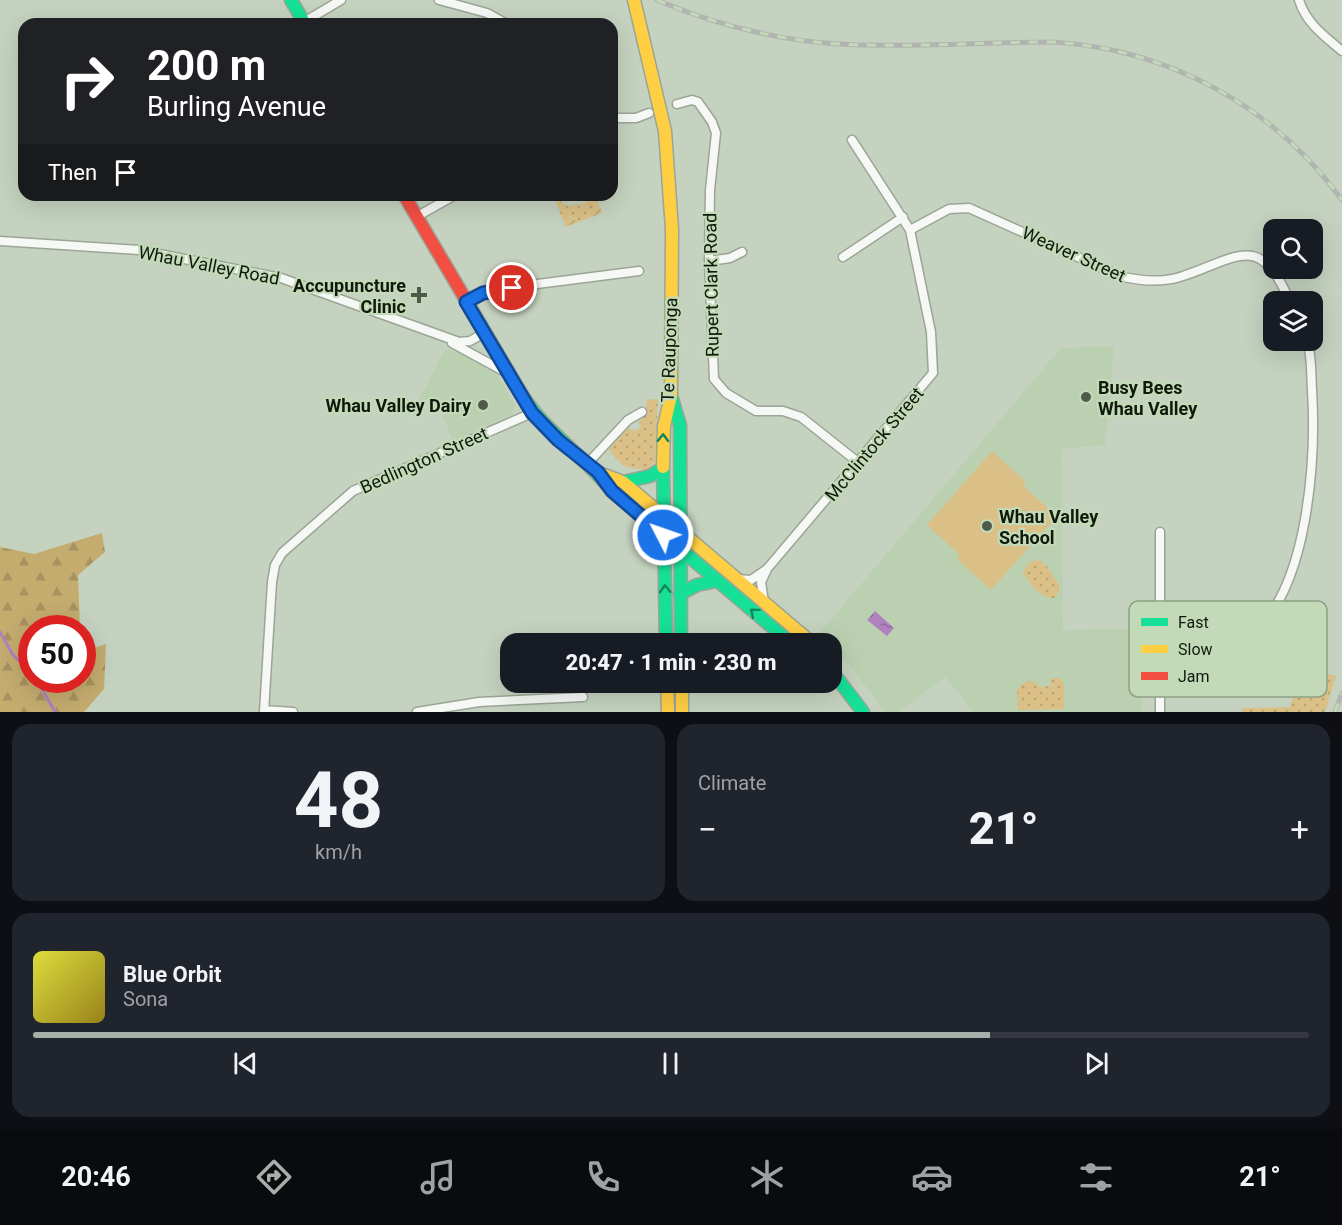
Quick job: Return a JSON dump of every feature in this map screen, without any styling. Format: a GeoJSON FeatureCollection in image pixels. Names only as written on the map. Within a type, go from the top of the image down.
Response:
{"type":"FeatureCollection","features":[{"type":"Feature","properties":{"kind":"main road"},"geometry":{"type":"LineString","coordinates":[[291,0],[301,18]]}},
{"type":"Feature","properties":{"kind":"main road","name":"Te Rauponga"},"geometry":{"type":"LineString","coordinates":[[634,0],[658,93],[669,160],[672,229],[671,396],[664,426],[663,468],[666,633]]}},
{"type":"Feature","properties":{"kind":"main road","name":"Te Rauponga"},"geometry":{"type":"LineString","coordinates":[[643,0],[658,70],[658,93]]}},
{"type":"Feature","properties":{"kind":"main road"},"geometry":{"type":"LineString","coordinates":[[407,201],[532,413],[558,440],[598,472],[612,491],[779,633]]}},
{"type":"Feature","properties":{"kind":"main road"},"geometry":{"type":"LineString","coordinates":[[671,396],[680,424],[681,633]]}},
{"type":"Feature","properties":{"kind":"main road"},"geometry":{"type":"LineString","coordinates":[[623,482],[650,476],[663,468]]}},
{"type":"Feature","properties":{"kind":"main road"},"geometry":{"type":"LineString","coordinates":[[598,472],[623,482],[800,633]]}},
{"type":"Feature","properties":{"kind":"main road"},"geometry":{"type":"LineString","coordinates":[[680,594],[697,585],[716,581]]}},
{"type":"Feature","properties":{"kind":"main road"},"geometry":{"type":"LineString","coordinates":[[842,684],[863,712]]}},
{"type":"Feature","properties":{"kind":"main road"},"geometry":{"type":"LineString","coordinates":[[668,693],[668,712]]}},
{"type":"Feature","properties":{"kind":"main road"},"geometry":{"type":"LineString","coordinates":[[682,693],[682,712]]}},
{"type":"Feature","properties":{"kind":"street"},"geometry":{"type":"LineString","coordinates":[[312,18],[341,0]]}},
{"type":"Feature","properties":{"kind":"street"},"geometry":{"type":"LineString","coordinates":[[439,0],[487,13],[496,18]]}},
{"type":"Feature","properties":{"kind":"street"},"geometry":{"type":"LineString","coordinates":[[1299,0],[1302,10],[1317,30],[1342,51]]}},
{"type":"Feature","properties":{"kind":"street","name":"Rupert Clark Road"},"geometry":{"type":"LineString","coordinates":[[677,104],[692,100],[703,106],[716,133],[710,190],[710,261],[712,371],[719,387],[756,411],[793,412],[859,463]]}},
{"type":"Feature","properties":{"kind":"street"},"geometry":{"type":"LineString","coordinates":[[618,118],[636,118],[649,113]]}},
{"type":"Feature","properties":{"kind":"street","name":"McClintock Street"},"geometry":{"type":"LineString","coordinates":[[737,578],[751,580],[767,569],[933,373],[931,332],[910,230],[852,140]]}},
{"type":"Feature","properties":{"kind":"street"},"geometry":{"type":"LineString","coordinates":[[416,217],[444,201]]}},
{"type":"Feature","properties":{"kind":"street","name":"Weaver Street"},"geometry":{"type":"LineString","coordinates":[[910,230],[949,209],[969,208],[1120,276],[1137,280],[1166,280],[1228,258],[1249,255],[1274,269],[1285,291]]}},
{"type":"Feature","properties":{"kind":"street"},"geometry":{"type":"LineString","coordinates":[[843,257],[903,217]]}},
{"type":"Feature","properties":{"kind":"street","name":"Whau Valley Road"},"geometry":{"type":"LineString","coordinates":[[0,241],[139,250],[281,278],[443,338],[507,373]]}},
{"type":"Feature","properties":{"kind":"street"},"geometry":{"type":"LineString","coordinates":[[710,261],[730,258],[742,252]]}},
{"type":"Feature","properties":{"kind":"street"},"geometry":{"type":"LineString","coordinates":[[466,302],[491,290],[639,271]]}},
{"type":"Feature","properties":{"kind":"street","name":"Whau Valley Road"},"geometry":{"type":"LineString","coordinates":[[443,338],[470,341],[484,333]]}},
{"type":"Feature","properties":{"kind":"street"},"geometry":{"type":"LineString","coordinates":[[1278,601],[1299,546],[1310,490],[1314,411],[1308,351]]}},
{"type":"Feature","properties":{"kind":"street"},"geometry":{"type":"LineString","coordinates":[[588,463],[624,424],[642,412]]}},
{"type":"Feature","properties":{"kind":"street","name":"Bedlington Street"},"geometry":{"type":"LineString","coordinates":[[264,711],[272,582],[275,565],[282,553],[353,491],[532,413]]}},
{"type":"Feature","properties":{"kind":"street"},"geometry":{"type":"LineString","coordinates":[[1160,532],[1160,601]]}},
{"type":"Feature","properties":{"kind":"street"},"geometry":{"type":"LineString","coordinates":[[764,602],[761,582],[767,569]]}},
{"type":"Feature","properties":{"kind":"street"},"geometry":{"type":"LineString","coordinates":[[417,712],[479,702],[583,697]]}},
{"type":"Feature","properties":{"kind":"street"},"geometry":{"type":"LineString","coordinates":[[264,711],[293,712]]}},
{"type":"Feature","properties":{"kind":"shaded area"},"geometry":{"type":"Polygon","coordinates":[[[555,201],[561,201],[567,206],[579,204],[583,211],[580,203],[597,201],[598,212],[577,221],[569,216],[564,222],[555,201]]]}},
{"type":"Feature","properties":{"kind":"shaded area"},"geometry":{"type":"Polygon","coordinates":[[[598,201],[602,213],[565,227],[564,222],[567,216],[577,221],[598,212],[592,208],[598,201]]]}},
{"type":"Feature","properties":{"kind":"shaded area","name":"Whau Valley School"},"geometry":{"type":"Polygon","coordinates":[[[1114,346],[1105,445],[1062,449],[1063,630],[1129,629],[1129,697],[1142,697],[1142,712],[973,712],[946,677],[898,712],[885,712],[851,667],[842,659],[842,633],[820,633],[1061,348],[1114,346]]]}},
{"type":"Feature","properties":{"kind":"shaded area"},"geometry":{"type":"Polygon","coordinates":[[[445,349],[471,357],[497,375],[515,405],[512,414],[453,440],[435,398],[419,400],[445,349]]]}},
{"type":"Feature","properties":{"kind":"shaded area"},"geometry":{"type":"Polygon","coordinates":[[[658,399],[655,462],[646,470],[624,466],[609,449],[628,428],[635,431],[641,427],[639,421],[645,416],[647,400],[658,399]]]}},
{"type":"Feature","properties":{"kind":"shaded area"},"geometry":{"type":"Polygon","coordinates":[[[992,451],[1026,482],[1023,486],[1057,516],[991,590],[957,559],[960,555],[927,525],[992,451]]]}},
{"type":"Feature","properties":{"kind":"shaded area"},"geometry":{"type":"Polygon","coordinates":[[[1038,560],[1045,564],[1060,586],[1056,598],[1045,596],[1032,586],[1023,572],[1030,562],[1038,560]]]}},
{"type":"Feature","properties":{"kind":"shaded area"},"geometry":{"type":"Polygon","coordinates":[[[1327,674],[1336,676],[1325,712],[1242,712],[1242,708],[1290,707],[1293,697],[1327,697],[1327,674]]]}},
{"type":"Feature","properties":{"kind":"shaded area"},"geometry":{"type":"Polygon","coordinates":[[[1051,678],[1060,678],[1064,684],[1064,709],[1018,710],[1017,689],[1025,682],[1035,681],[1039,687],[1051,686],[1051,678]]]}},
{"type":"Feature","properties":{"kind":"green space"},"geometry":{"type":"Polygon","coordinates":[[[102,533],[105,552],[78,575],[80,615],[18,615],[18,693],[96,693],[96,647],[106,644],[104,689],[84,712],[0,712],[0,547],[34,554],[102,533]]]}},
{"type":"Feature","properties":{"kind":"water"},"geometry":{"type":"Polygon","coordinates":[[[875,611],[894,628],[887,636],[867,620],[875,611]]]}},
{"type":"Feature","properties":{"kind":"waterway"},"geometry":{"type":"LineString","coordinates":[[0,632],[18,660]]}},
{"type":"Feature","properties":{"kind":"waterway"},"geometry":{"type":"LineString","coordinates":[[44,693],[55,712]]}},
{"type":"Feature","properties":{"kind":"railway"},"geometry":{"type":"LineString","coordinates":[[657,0],[678,9],[746,30],[815,42],[892,45],[1053,42],[1096,47],[1137,56],[1177,70],[1215,88],[1251,111],[1284,137],[1315,167],[1342,200]]}},
{"type":"Feature","properties":{"kind":"railway"},"geometry":{"type":"LineString","coordinates":[[1335,712],[1342,693]]}},
{"type":"Feature","properties":{"kind":"traffic: fast"},"geometry":{"type":"LineString","coordinates":[[291,0],[302,18]]}},
{"type":"Feature","properties":{"kind":"traffic: fast"},"geometry":{"type":"LineString","coordinates":[[519,390],[551,430],[589,465],[612,491],[779,633]]}},
{"type":"Feature","properties":{"kind":"traffic: fast"},"geometry":{"type":"LineString","coordinates":[[671,396],[680,425],[681,633]]}},
{"type":"Feature","properties":{"kind":"traffic: fast"},"geometry":{"type":"LineString","coordinates":[[663,467],[666,633]]}},
{"type":"Feature","properties":{"kind":"traffic: fast"},"geometry":{"type":"LineString","coordinates":[[623,482],[650,476],[663,468]]}},
{"type":"Feature","properties":{"kind":"traffic: fast"},"geometry":{"type":"LineString","coordinates":[[680,594],[697,585],[716,581]]}},
{"type":"Feature","properties":{"kind":"traffic: fast"},"geometry":{"type":"LineString","coordinates":[[842,684],[863,712]]}},
{"type":"Feature","properties":{"kind":"traffic: slow"},"geometry":{"type":"LineString","coordinates":[[634,0],[665,131],[672,229],[671,396],[664,426],[663,467]]}},
{"type":"Feature","properties":{"kind":"traffic: slow"},"geometry":{"type":"LineString","coordinates":[[599,473],[623,482],[800,633]]}},
{"type":"Feature","properties":{"kind":"traffic: slow"},"geometry":{"type":"LineString","coordinates":[[667,693],[668,712]]}},
{"type":"Feature","properties":{"kind":"traffic: slow"},"geometry":{"type":"LineString","coordinates":[[682,693],[682,712]]}},
{"type":"Feature","properties":{"kind":"traffic: jam"},"geometry":{"type":"LineString","coordinates":[[408,201],[519,390]]}},
{"type":"Feature","properties":{"kind":"place","name":"Accupuncture Clinic"},"geometry":{"type":"Point","coordinates":[419,295]}},
{"type":"Feature","properties":{"kind":"place","name":"Busy Bees Whau Valley"},"geometry":{"type":"Point","coordinates":[1086,397]}},
{"type":"Feature","properties":{"kind":"place","name":"Whau Valley Dairy"},"geometry":{"type":"Point","coordinates":[483,405]}},
{"type":"Feature","properties":{"kind":"place","name":"Whau Valley School"},"geometry":{"type":"Point","coordinates":[987,526]}},
{"type":"Feature","properties":{"kind":"route"},"geometry":{"type":"LineString","coordinates":[[512,288],[491,290],[466,302],[507,373],[542,425],[598,472],[612,491],[663,535]]}}]}
